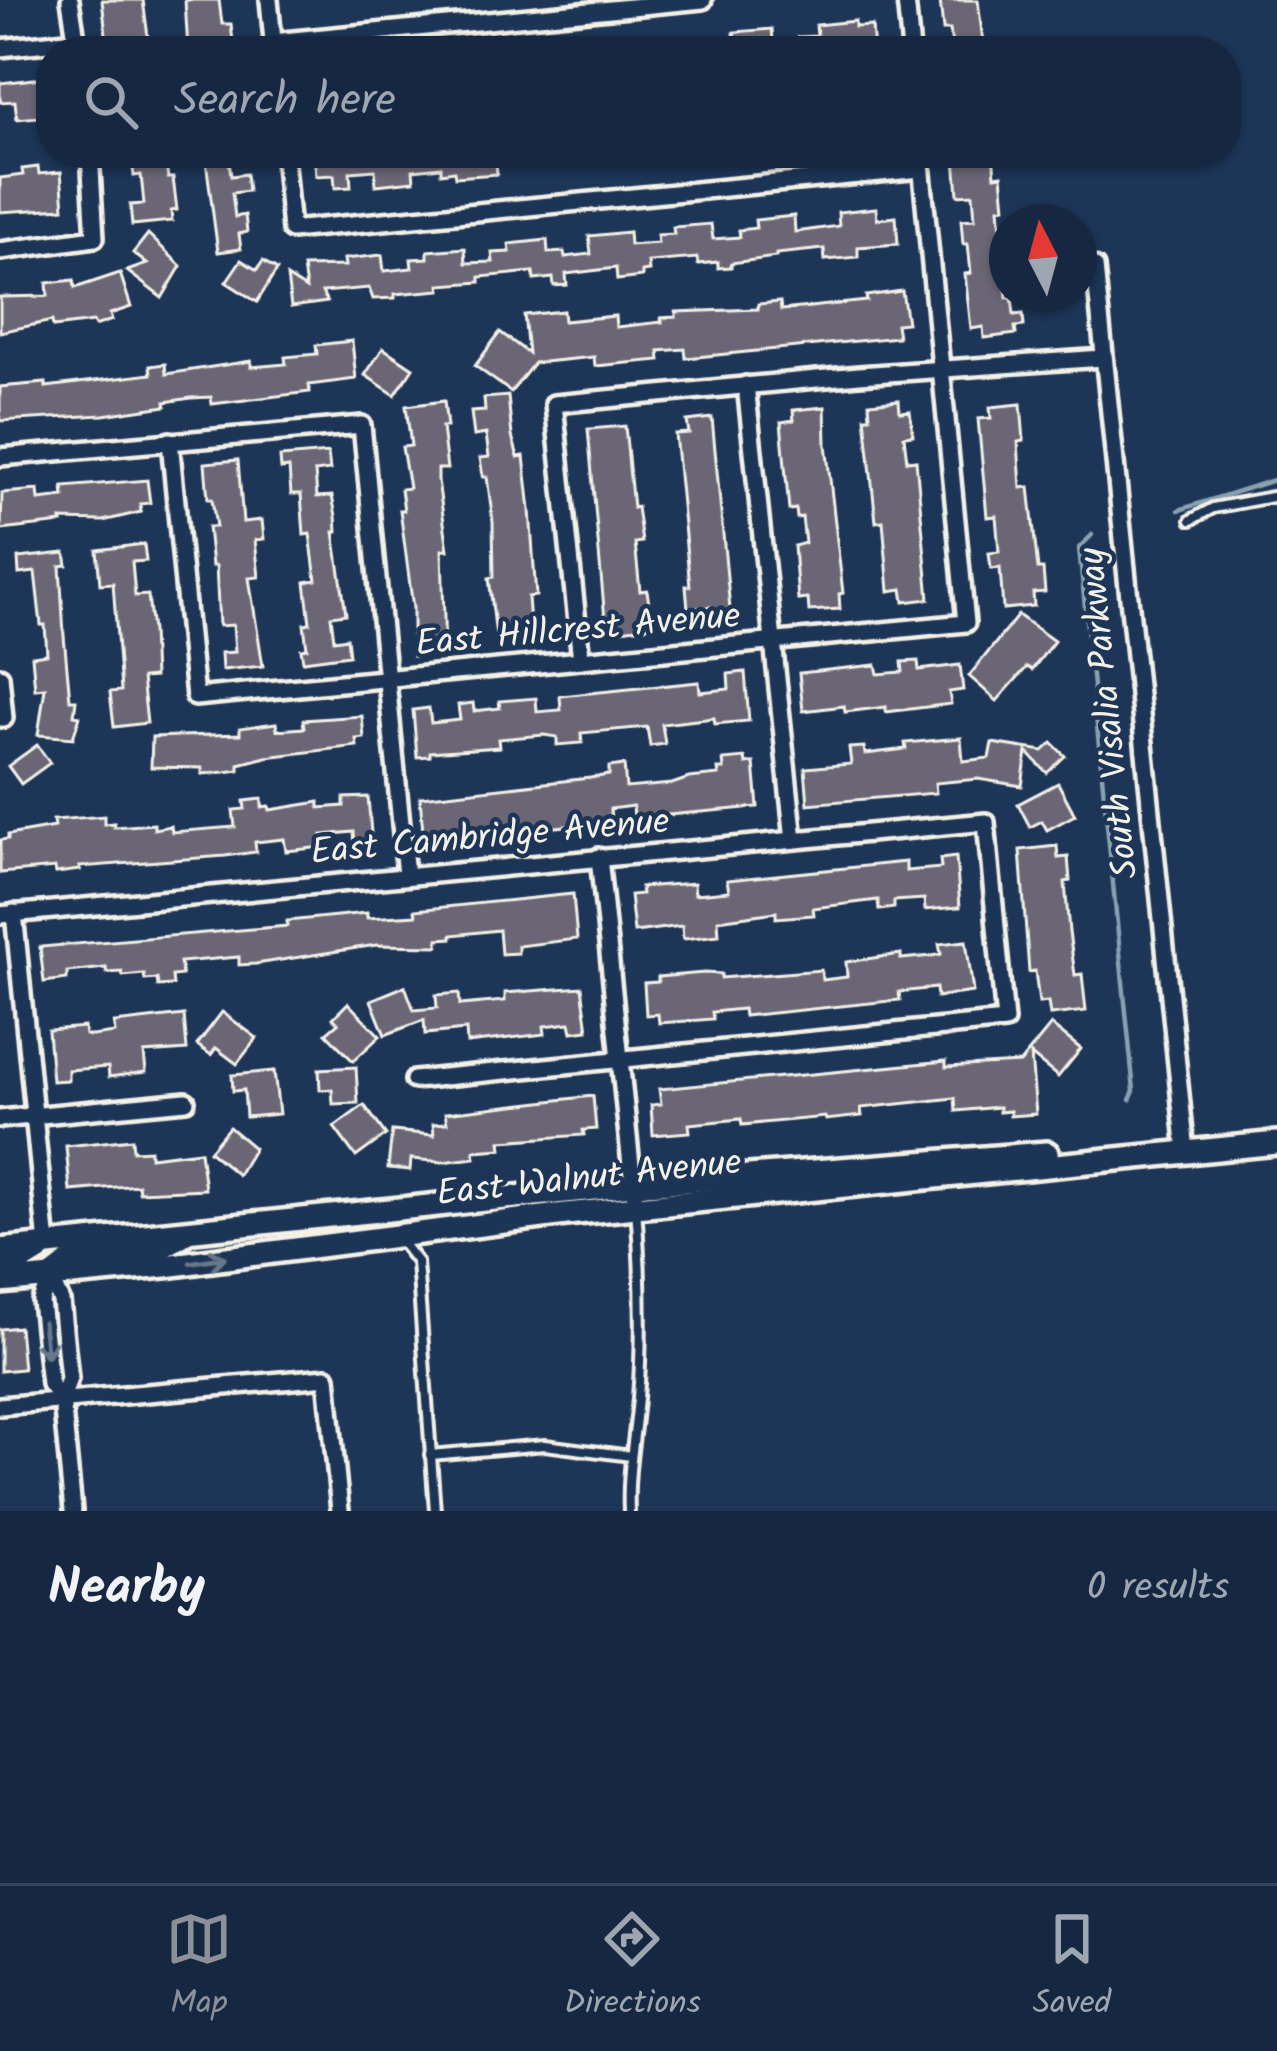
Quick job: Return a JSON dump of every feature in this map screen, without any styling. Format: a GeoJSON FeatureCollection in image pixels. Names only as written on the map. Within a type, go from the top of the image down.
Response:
{"type":"FeatureCollection","features":[{"type":"Feature","properties":{"kind":"main road","name":"East Walnut Avenue"},"geometry":{"type":"LineString","coordinates":[[0,1282],[395,1234],[635,1196],[1007,1153],[1186,1151],[1277,1143]]}},
{"type":"Feature","properties":{"kind":"main road","name":"East Walnut Avenue"},"geometry":{"type":"LineString","coordinates":[[0,1250],[389,1210],[635,1196]]}},
{"type":"Feature","properties":{"kind":"main road"},"geometry":{"type":"LineString","coordinates":[[389,1210],[395,1234]]}},
{"type":"Feature","properties":{"kind":"main road"},"geometry":{"type":"LineString","coordinates":[[50,1277],[73,1260],[156,1251],[190,1230]]}},
{"type":"Feature","properties":{"kind":"main road"},"geometry":{"type":"LineString","coordinates":[[0,1267],[15,1265],[47,1245]]}},
{"type":"Feature","properties":{"kind":"street"},"geometry":{"type":"LineString","coordinates":[[70,0],[76,36]]}},
{"type":"Feature","properties":{"kind":"street"},"geometry":{"type":"LineString","coordinates":[[269,0],[273,36]]}},
{"type":"Feature","properties":{"kind":"street"},"geometry":{"type":"LineString","coordinates":[[367,36],[703,0]]}},
{"type":"Feature","properties":{"kind":"street"},"geometry":{"type":"LineString","coordinates":[[906,0],[909,36]]}},
{"type":"Feature","properties":{"kind":"street"},"geometry":{"type":"LineString","coordinates":[[0,48],[36,47]]}},
{"type":"Feature","properties":{"kind":"street"},"geometry":{"type":"LineString","coordinates":[[0,251],[95,238],[91,168]]}},
{"type":"Feature","properties":{"kind":"street"},"geometry":{"type":"LineString","coordinates":[[285,168],[291,230],[857,168]]}},
{"type":"Feature","properties":{"kind":"street"},"geometry":{"type":"LineString","coordinates":[[922,168],[944,369]]}},
{"type":"Feature","properties":{"kind":"street","name":"South Visalia Parkway"},"geometry":{"type":"LineString","coordinates":[[1097,290],[1186,1151]]}},
{"type":"Feature","properties":{"kind":"street"},"geometry":{"type":"LineString","coordinates":[[581,660],[554,404],[1103,358]]}},
{"type":"Feature","properties":{"kind":"street","name":"East Hillcrest Avenue"},"geometry":{"type":"LineString","coordinates":[[170,441],[195,697],[966,623],[944,369]]}},
{"type":"Feature","properties":{"kind":"street"},"geometry":{"type":"LineString","coordinates":[[746,385],[794,840]]}},
{"type":"Feature","properties":{"kind":"street"},"geometry":{"type":"LineString","coordinates":[[0,457],[362,424],[406,875]]}},
{"type":"Feature","properties":{"kind":"street"},"geometry":{"type":"LineString","coordinates":[[0,676],[2,718]]}},
{"type":"Feature","properties":{"kind":"street","name":"East Cambridge Avenue"},"geometry":{"type":"LineString","coordinates":[[7,914],[986,822],[1005,1021],[620,1059]]}},
{"type":"Feature","properties":{"kind":"street"},"geometry":{"type":"LineString","coordinates":[[599,857],[635,1196]]}},
{"type":"Feature","properties":{"kind":"street"},"geometry":{"type":"LineString","coordinates":[[7,914],[47,1245]]}},
{"type":"Feature","properties":{"kind":"street"},"geometry":{"type":"LineString","coordinates":[[414,1080],[620,1059]]}},
{"type":"Feature","properties":{"kind":"street"},"geometry":{"type":"LineString","coordinates":[[0,1119],[186,1101]]}},
{"type":"Feature","properties":{"kind":"street"},"geometry":{"type":"LineString","coordinates":[[50,1277],[41,1300],[45,1342],[50,1384],[62,1400],[73,1511]]}},
{"type":"Feature","properties":{"kind":"street"},"geometry":{"type":"LineString","coordinates":[[0,1406],[327,1376],[340,1511]]}},
{"type":"Feature","properties":{"kind":"lane"},"geometry":{"type":"LineString","coordinates":[[1191,520],[1213,508],[1277,496]]}},
{"type":"Feature","properties":{"kind":"lane"},"geometry":{"type":"LineString","coordinates":[[629,1511],[643,1293],[635,1196]]}},
{"type":"Feature","properties":{"kind":"lane"},"geometry":{"type":"LineString","coordinates":[[395,1234],[417,1262],[435,1511]]}},
{"type":"Feature","properties":{"kind":"lane"},"geometry":{"type":"LineString","coordinates":[[430,1455],[545,1444],[631,1456]]}},
{"type":"Feature","properties":{"kind":"building"},"geometry":{"type":"Polygon","coordinates":[[[102,0],[143,0],[148,36],[106,36],[102,0]]]}},
{"type":"Feature","properties":{"kind":"building"},"geometry":{"type":"Polygon","coordinates":[[[185,0],[219,0],[222,24],[231,24],[232,36],[187,36],[185,0]]]}},
{"type":"Feature","properties":{"kind":"building"},"geometry":{"type":"Polygon","coordinates":[[[940,0],[978,0],[982,36],[951,36],[950,30],[943,30],[940,0]]]}},
{"type":"Feature","properties":{"kind":"building"},"geometry":{"type":"Polygon","coordinates":[[[855,21],[855,27],[872,26],[873,36],[817,36],[816,25],[855,21]]]}},
{"type":"Feature","properties":{"kind":"building"},"geometry":{"type":"Polygon","coordinates":[[[772,29],[773,36],[734,36],[734,32],[772,29]]]}},
{"type":"Feature","properties":{"kind":"building"},"geometry":{"type":"Polygon","coordinates":[[[36,79],[36,117],[17,119],[15,101],[0,102],[0,83],[36,79]]]}},
{"type":"Feature","properties":{"kind":"building"},"geometry":{"type":"Polygon","coordinates":[[[36,167],[39,174],[61,172],[64,208],[0,212],[0,178],[23,175],[22,169],[36,167]]]}},
{"type":"Feature","properties":{"kind":"building"},"geometry":{"type":"Polygon","coordinates":[[[133,168],[166,168],[168,178],[173,178],[177,210],[171,211],[172,221],[132,225],[130,205],[144,204],[141,175],[134,176],[133,168]]]}},
{"type":"Feature","properties":{"kind":"building"},"geometry":{"type":"Polygon","coordinates":[[[207,168],[230,168],[231,176],[246,174],[248,191],[232,193],[235,217],[245,215],[247,232],[239,234],[241,249],[218,252],[207,168]]]}},
{"type":"Feature","properties":{"kind":"building"},"geometry":{"type":"Polygon","coordinates":[[[315,168],[432,168],[413,170],[414,181],[376,185],[375,170],[350,172],[351,187],[335,188],[334,175],[316,176],[315,168]]]}},
{"type":"Feature","properties":{"kind":"building"},"geometry":{"type":"Polygon","coordinates":[[[441,168],[496,168],[497,174],[455,177],[454,171],[441,173],[441,168]]]}},
{"type":"Feature","properties":{"kind":"building"},"geometry":{"type":"Polygon","coordinates":[[[956,168],[994,168],[995,176],[1002,175],[1005,204],[989,204],[989,312],[1023,314],[1024,326],[1015,327],[1016,334],[984,338],[983,327],[971,329],[965,274],[971,273],[961,220],[975,219],[973,194],[958,195],[956,168]]]}},
{"type":"Feature","properties":{"kind":"building"},"geometry":{"type":"Polygon","coordinates":[[[876,208],[877,219],[896,217],[898,244],[858,247],[858,257],[825,260],[824,249],[718,268],[718,262],[698,264],[697,258],[648,262],[649,271],[642,272],[642,277],[617,280],[616,268],[566,274],[567,285],[554,286],[553,278],[534,280],[533,272],[480,277],[480,282],[440,285],[441,290],[395,294],[395,298],[373,299],[369,288],[322,292],[327,302],[291,307],[287,277],[306,289],[303,267],[345,266],[344,259],[382,255],[384,271],[412,268],[411,259],[428,258],[428,251],[465,248],[466,263],[493,262],[492,253],[510,252],[509,244],[547,240],[548,253],[564,252],[565,257],[591,254],[589,236],[629,232],[630,245],[658,243],[657,235],[674,234],[673,227],[711,224],[713,239],[740,237],[739,230],[756,228],[755,220],[794,216],[795,232],[839,226],[838,212],[876,208]]]}},
{"type":"Feature","properties":{"kind":"building"},"geometry":{"type":"Polygon","coordinates":[[[148,234],[181,266],[162,298],[127,271],[147,264],[133,253],[148,234]]]}},
{"type":"Feature","properties":{"kind":"building"},"geometry":{"type":"Polygon","coordinates":[[[241,260],[257,270],[263,261],[277,270],[257,302],[226,282],[241,260]]]}},
{"type":"Feature","properties":{"kind":"building"},"geometry":{"type":"Polygon","coordinates":[[[120,273],[131,307],[110,314],[112,320],[95,326],[93,322],[53,327],[52,321],[0,332],[0,297],[48,296],[47,283],[74,280],[75,288],[120,273]]]}},
{"type":"Feature","properties":{"kind":"building"},"geometry":{"type":"Polygon","coordinates":[[[902,291],[907,323],[896,324],[898,337],[686,358],[685,349],[659,351],[660,360],[595,366],[594,357],[534,363],[511,392],[475,366],[500,332],[528,353],[524,315],[563,311],[564,321],[615,316],[616,327],[662,322],[661,318],[676,317],[676,312],[758,309],[758,304],[780,302],[781,310],[867,301],[866,296],[902,291]]]}},
{"type":"Feature","properties":{"kind":"building"},"geometry":{"type":"Polygon","coordinates":[[[352,341],[356,379],[309,385],[310,392],[212,404],[211,397],[191,398],[103,415],[0,421],[0,387],[46,383],[46,387],[151,374],[150,366],[165,364],[166,374],[251,361],[251,367],[286,364],[285,357],[317,354],[316,345],[352,341]]]}},
{"type":"Feature","properties":{"kind":"building"},"geometry":{"type":"Polygon","coordinates":[[[383,348],[413,368],[395,395],[365,375],[383,348]]]}},
{"type":"Feature","properties":{"kind":"building"},"geometry":{"type":"Polygon","coordinates":[[[508,396],[512,436],[518,457],[524,456],[530,510],[536,596],[528,597],[530,624],[545,623],[547,640],[497,644],[489,578],[494,577],[493,522],[480,458],[489,457],[486,434],[474,436],[471,412],[485,411],[484,398],[508,396]]]}},
{"type":"Feature","properties":{"kind":"building"},"geometry":{"type":"Polygon","coordinates":[[[899,400],[900,412],[910,411],[913,435],[904,436],[907,461],[916,460],[929,599],[904,602],[902,589],[889,591],[883,521],[876,522],[865,417],[870,417],[869,403],[899,400]]]}},
{"type":"Feature","properties":{"kind":"building"},"geometry":{"type":"Polygon","coordinates":[[[444,401],[447,469],[438,469],[438,481],[448,550],[442,550],[445,653],[413,656],[413,608],[400,510],[404,510],[401,489],[409,488],[402,447],[411,446],[406,406],[444,401]]]}},
{"type":"Feature","properties":{"kind":"building"},"geometry":{"type":"Polygon","coordinates":[[[1021,404],[1021,488],[1029,487],[1045,592],[1033,593],[1034,606],[1003,609],[1000,568],[991,569],[989,553],[999,552],[996,516],[987,517],[978,419],[991,418],[990,407],[1021,404]]]}},
{"type":"Feature","properties":{"kind":"building"},"geometry":{"type":"Polygon","coordinates":[[[825,407],[843,593],[839,594],[840,609],[809,611],[808,599],[798,600],[794,546],[805,543],[802,517],[797,518],[796,509],[789,510],[781,422],[794,420],[793,410],[825,407]]]}},
{"type":"Feature","properties":{"kind":"building"},"geometry":{"type":"Polygon","coordinates":[[[712,418],[731,619],[713,620],[711,607],[688,609],[686,586],[690,586],[675,434],[689,433],[687,421],[712,418]]]}},
{"type":"Feature","properties":{"kind":"building"},"geometry":{"type":"Polygon","coordinates":[[[625,426],[633,508],[637,507],[642,542],[635,543],[640,591],[647,590],[652,626],[620,630],[618,619],[605,620],[588,429],[625,426]]]}},
{"type":"Feature","properties":{"kind":"building"},"geometry":{"type":"Polygon","coordinates":[[[328,453],[330,470],[315,472],[317,497],[332,496],[346,614],[331,616],[334,640],[347,638],[349,655],[303,661],[301,649],[307,648],[304,624],[310,623],[305,582],[316,580],[310,534],[304,535],[301,494],[291,494],[289,468],[281,469],[280,457],[328,453]]]}},
{"type":"Feature","properties":{"kind":"building"},"geometry":{"type":"Polygon","coordinates":[[[238,460],[243,522],[262,520],[264,539],[255,540],[259,577],[249,578],[263,666],[222,670],[221,653],[235,652],[233,625],[219,626],[216,566],[212,566],[208,527],[216,527],[205,463],[238,460]]]}},
{"type":"Feature","properties":{"kind":"building"},"geometry":{"type":"Polygon","coordinates":[[[147,480],[150,503],[140,504],[141,512],[103,521],[61,520],[1,530],[2,493],[38,490],[39,500],[64,497],[63,487],[147,480]]]}},
{"type":"Feature","properties":{"kind":"building"},"geometry":{"type":"Polygon","coordinates":[[[144,544],[146,561],[132,562],[135,596],[148,595],[152,631],[154,677],[142,678],[147,723],[114,727],[110,692],[121,691],[113,583],[100,584],[97,550],[144,544]]]}},
{"type":"Feature","properties":{"kind":"building"},"geometry":{"type":"Polygon","coordinates":[[[65,553],[67,565],[60,566],[64,636],[70,700],[76,700],[74,715],[80,716],[73,738],[38,735],[45,688],[35,689],[32,656],[47,654],[45,625],[41,625],[35,572],[19,574],[18,558],[65,553]]]}},
{"type":"Feature","properties":{"kind":"building"},"geometry":{"type":"Polygon","coordinates":[[[1018,615],[1054,641],[1032,670],[1027,667],[997,701],[969,676],[1018,615]]]}},
{"type":"Feature","properties":{"kind":"building"},"geometry":{"type":"Polygon","coordinates":[[[918,661],[919,670],[960,665],[963,690],[949,692],[951,704],[886,712],[886,707],[845,712],[844,706],[803,711],[799,673],[876,665],[878,674],[903,672],[902,662],[918,661]]]}},
{"type":"Feature","properties":{"kind":"building"},"geometry":{"type":"Polygon","coordinates":[[[745,672],[749,721],[715,724],[714,718],[662,724],[665,744],[650,746],[647,727],[581,733],[582,743],[557,745],[557,737],[544,735],[498,739],[499,747],[417,757],[413,710],[429,708],[431,723],[460,720],[458,705],[473,703],[474,711],[500,708],[499,701],[536,698],[537,712],[561,710],[560,696],[699,682],[700,692],[729,689],[728,674],[745,672]]]}},
{"type":"Feature","properties":{"kind":"building"},"geometry":{"type":"Polygon","coordinates":[[[362,716],[364,738],[356,739],[357,746],[266,757],[225,772],[151,767],[152,737],[240,734],[240,728],[276,723],[277,730],[304,728],[303,720],[362,716]]]}},
{"type":"Feature","properties":{"kind":"building"},"geometry":{"type":"Polygon","coordinates":[[[961,738],[963,761],[989,758],[992,743],[1043,751],[1052,743],[1065,756],[1047,773],[1027,752],[1022,786],[978,779],[935,783],[936,793],[808,804],[805,768],[851,764],[849,748],[864,747],[865,754],[906,749],[905,743],[961,738]]]}},
{"type":"Feature","properties":{"kind":"building"},"geometry":{"type":"Polygon","coordinates":[[[37,745],[50,763],[21,784],[8,766],[37,745]]]}},
{"type":"Feature","properties":{"kind":"building"},"geometry":{"type":"Polygon","coordinates":[[[745,758],[746,764],[754,763],[758,807],[634,818],[633,806],[610,809],[611,819],[578,825],[444,837],[443,831],[423,832],[420,797],[590,778],[609,775],[609,767],[624,765],[626,788],[672,784],[719,775],[723,760],[745,758]]]}},
{"type":"Feature","properties":{"kind":"building"},"geometry":{"type":"Polygon","coordinates":[[[1058,783],[1075,815],[1047,830],[1042,821],[1030,827],[1018,804],[1058,783]]]}},
{"type":"Feature","properties":{"kind":"building"},"geometry":{"type":"Polygon","coordinates":[[[368,797],[372,845],[355,846],[354,832],[322,835],[323,847],[286,851],[284,839],[255,842],[256,852],[225,856],[79,867],[56,873],[55,868],[0,873],[0,840],[54,827],[53,820],[104,816],[104,824],[114,823],[114,827],[154,824],[154,829],[171,826],[172,832],[235,827],[233,810],[245,809],[244,801],[262,799],[262,807],[270,810],[319,802],[319,808],[344,806],[344,798],[368,797]]]}},
{"type":"Feature","properties":{"kind":"building"},"geometry":{"type":"Polygon","coordinates":[[[1057,846],[1058,858],[1068,857],[1069,932],[1075,975],[1082,974],[1086,1011],[1050,1015],[1048,1002],[1039,1003],[1035,971],[1029,972],[1020,850],[1057,846]]]}},
{"type":"Feature","properties":{"kind":"building"},"geometry":{"type":"Polygon","coordinates":[[[956,857],[960,907],[925,910],[924,899],[894,901],[894,908],[879,910],[878,900],[813,908],[814,915],[776,918],[776,912],[718,920],[719,935],[683,939],[682,926],[634,932],[630,895],[642,894],[641,887],[694,883],[695,894],[729,891],[727,880],[906,862],[906,871],[941,868],[940,859],[956,857]]]}},
{"type":"Feature","properties":{"kind":"building"},"geometry":{"type":"Polygon","coordinates":[[[573,894],[577,939],[518,946],[518,953],[501,954],[499,930],[452,935],[438,939],[438,946],[376,945],[256,964],[239,965],[239,957],[180,962],[182,975],[172,976],[173,985],[158,986],[157,979],[145,980],[144,974],[123,976],[122,972],[107,973],[106,968],[67,972],[67,979],[44,982],[40,947],[287,926],[287,921],[367,913],[367,918],[416,915],[415,910],[573,894]]]}},
{"type":"Feature","properties":{"kind":"building"},"geometry":{"type":"Polygon","coordinates":[[[966,941],[973,992],[937,997],[936,988],[899,992],[900,1000],[744,1016],[743,1009],[712,1012],[713,1019],[688,1021],[659,1023],[658,1014],[646,1015],[644,983],[658,982],[658,977],[704,973],[721,974],[721,978],[821,970],[822,980],[847,977],[846,962],[901,954],[901,959],[932,956],[941,954],[939,944],[966,941]]]}},
{"type":"Feature","properties":{"kind":"building"},"geometry":{"type":"Polygon","coordinates":[[[405,986],[414,1010],[437,1008],[436,995],[459,993],[460,1005],[505,1001],[505,993],[582,987],[588,1030],[572,1032],[570,1023],[544,1026],[545,1034],[467,1043],[466,1030],[425,1034],[424,1020],[385,1035],[371,1000],[405,986]]]}},
{"type":"Feature","properties":{"kind":"building"},"geometry":{"type":"Polygon","coordinates":[[[348,1003],[380,1036],[353,1061],[326,1033],[338,1023],[333,1018],[348,1003]]]}},
{"type":"Feature","properties":{"kind":"building"},"geometry":{"type":"Polygon","coordinates":[[[222,1012],[257,1038],[237,1064],[216,1048],[211,1055],[197,1045],[222,1012]]]}},
{"type":"Feature","properties":{"kind":"building"},"geometry":{"type":"Polygon","coordinates":[[[184,1015],[187,1050],[144,1053],[146,1072],[109,1077],[108,1067],[68,1070],[68,1080],[52,1081],[48,1030],[84,1027],[85,1035],[92,1036],[115,1033],[114,1023],[184,1015]]]}},
{"type":"Feature","properties":{"kind":"building"},"geometry":{"type":"Polygon","coordinates":[[[1051,1025],[1081,1049],[1058,1077],[1031,1055],[1036,1114],[1010,1116],[1010,1111],[999,1112],[999,1107],[956,1111],[955,1098],[861,1108],[862,1116],[742,1125],[741,1119],[689,1124],[690,1132],[653,1135],[651,1105],[661,1104],[659,1089],[946,1061],[946,1067],[1020,1063],[1051,1025]]]}},
{"type":"Feature","properties":{"kind":"building"},"geometry":{"type":"Polygon","coordinates":[[[356,1067],[358,1103],[333,1104],[332,1089],[320,1090],[319,1069],[356,1067]]]}},
{"type":"Feature","properties":{"kind":"building"},"geometry":{"type":"Polygon","coordinates":[[[274,1071],[279,1114],[246,1117],[244,1090],[233,1091],[232,1075],[274,1071]]]}},
{"type":"Feature","properties":{"kind":"building"},"geometry":{"type":"Polygon","coordinates":[[[593,1096],[596,1129],[583,1130],[584,1135],[501,1141],[502,1149],[474,1151],[475,1158],[411,1159],[410,1170],[388,1168],[392,1131],[434,1135],[433,1124],[447,1123],[445,1113],[593,1096]]]}},
{"type":"Feature","properties":{"kind":"building"},"geometry":{"type":"Polygon","coordinates":[[[364,1105],[386,1135],[356,1157],[334,1127],[364,1105]]]}},
{"type":"Feature","properties":{"kind":"building"},"geometry":{"type":"Polygon","coordinates":[[[229,1127],[254,1148],[238,1175],[209,1151],[229,1127]]]}},
{"type":"Feature","properties":{"kind":"building"},"geometry":{"type":"Polygon","coordinates":[[[132,1139],[133,1151],[150,1150],[150,1157],[200,1151],[205,1189],[139,1192],[138,1185],[70,1191],[66,1146],[132,1139]]]}},
{"type":"Feature","properties":{"kind":"building"},"geometry":{"type":"Polygon","coordinates":[[[19,1327],[23,1369],[0,1371],[0,1329],[19,1327]]]}},
{"type":"Feature","properties":{"kind":"waterway"},"geometry":{"type":"LineString","coordinates":[[1179,510],[1277,479]]}},
{"type":"Feature","properties":{"kind":"waterway"},"geometry":{"type":"LineString","coordinates":[[1092,535],[1079,548],[1134,1091],[1130,1100]]}}]}
